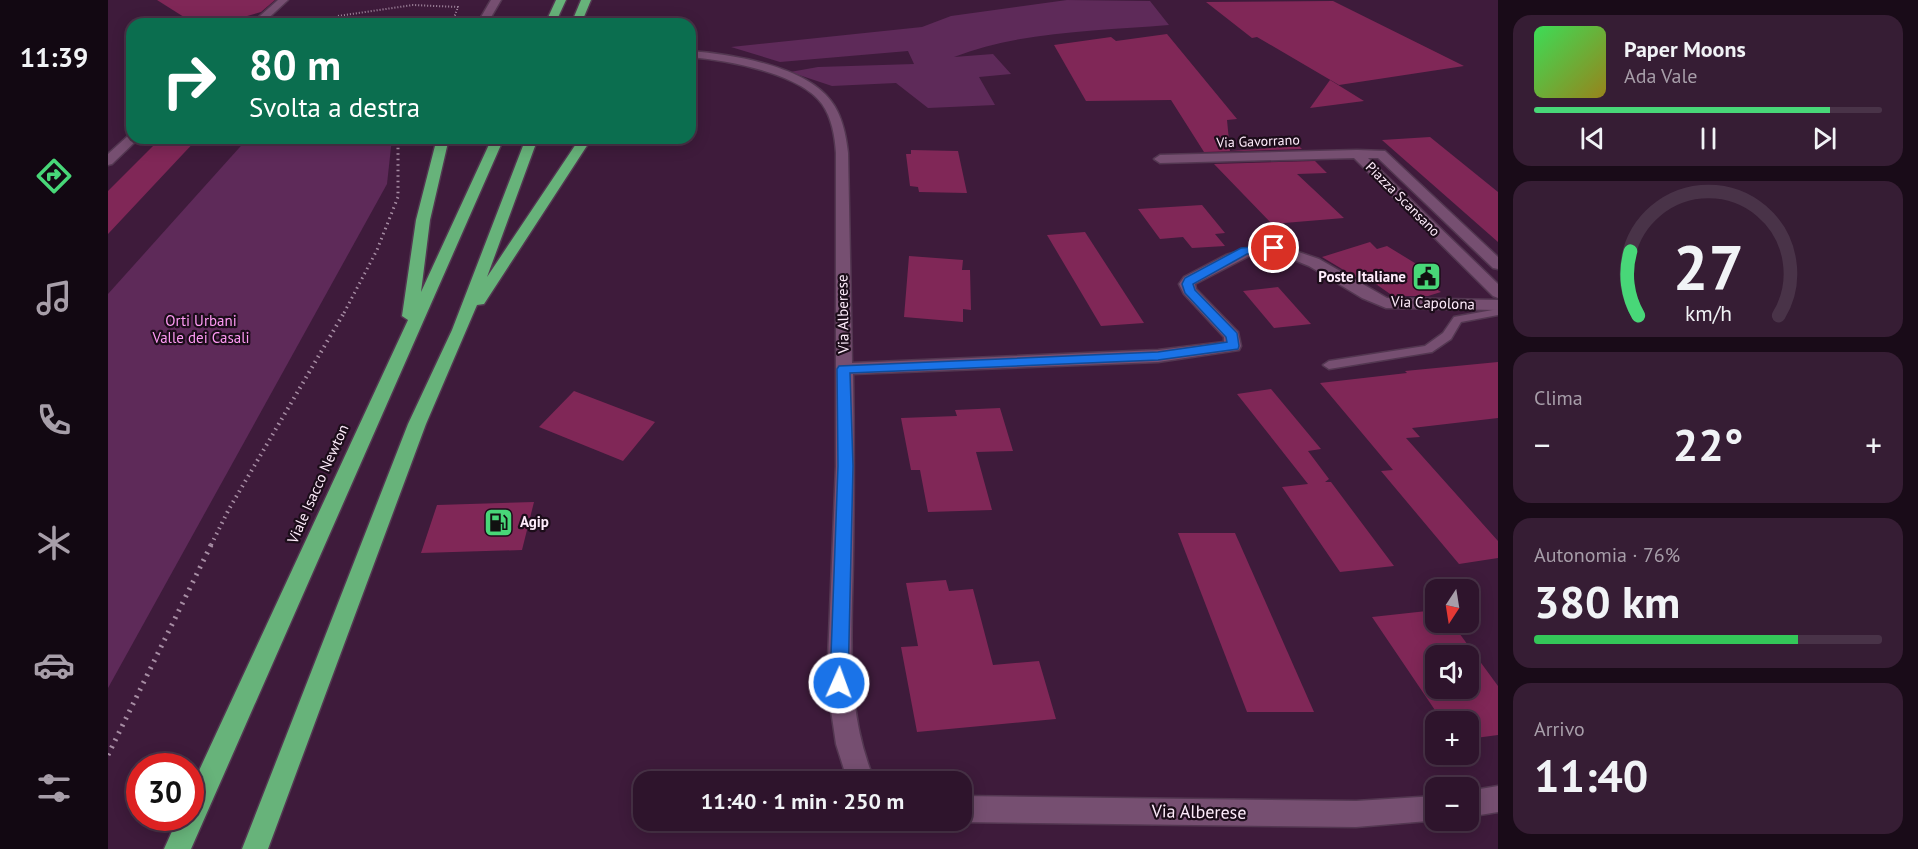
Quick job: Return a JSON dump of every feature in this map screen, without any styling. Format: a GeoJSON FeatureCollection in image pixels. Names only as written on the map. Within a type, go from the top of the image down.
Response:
{"type":"FeatureCollection","features":[{"type":"Feature","properties":{"kind":"highway"},"geometry":{"type":"LineString","coordinates":[[553,18],[561,0]]}},
{"type":"Feature","properties":{"kind":"highway"},"geometry":{"type":"LineString","coordinates":[[578,18],[586,0]]}},
{"type":"Feature","properties":{"kind":"highway"},"geometry":{"type":"LineString","coordinates":[[408,336],[423,220],[442,144]]}},
{"type":"Feature","properties":{"kind":"highway","name":"Viale Isacco Newton"},"geometry":{"type":"LineString","coordinates":[[177,849],[495,144]]}},
{"type":"Feature","properties":{"kind":"highway"},"geometry":{"type":"LineString","coordinates":[[255,849],[417,424],[460,330],[530,144]]}},
{"type":"Feature","properties":{"kind":"highway"},"geometry":{"type":"LineString","coordinates":[[460,330],[582,144]]}},
{"type":"Feature","properties":{"kind":"street"},"geometry":{"type":"LineString","coordinates":[[486,18],[496,0]]}},
{"type":"Feature","properties":{"kind":"street"},"geometry":{"type":"LineString","coordinates":[[263,18],[281,1]]}},
{"type":"Feature","properties":{"kind":"street","name":"Via Alberese"},"geometry":{"type":"LineString","coordinates":[[696,55],[745,60],[771,68],[818,94],[827,103],[838,129],[842,153],[845,466],[839,683],[848,744],[856,771]]}},
{"type":"Feature","properties":{"kind":"street"},"geometry":{"type":"LineString","coordinates":[[108,161],[126,144]]}},
{"type":"Feature","properties":{"kind":"street","name":"Via Gavorrano"},"geometry":{"type":"LineString","coordinates":[[1160,159],[1357,154]]}},
{"type":"Feature","properties":{"kind":"street","name":"Piazza Scansano"},"geometry":{"type":"LineString","coordinates":[[1357,154],[1381,154],[1498,264]]}},
{"type":"Feature","properties":{"kind":"street","name":"Piazza Scansano"},"geometry":{"type":"LineString","coordinates":[[1357,154],[1498,293]]}},
{"type":"Feature","properties":{"kind":"street","name":"Via Capolona"},"geometry":{"type":"LineString","coordinates":[[843,369],[1158,356],[1233,346],[1232,336],[1187,287],[1189,280],[1245,250],[1274,248],[1304,256],[1373,298],[1386,303],[1498,305]]}},
{"type":"Feature","properties":{"kind":"street"},"geometry":{"type":"LineString","coordinates":[[1478,274],[1498,274]]}},
{"type":"Feature","properties":{"kind":"street"},"geometry":{"type":"LineString","coordinates":[[1479,802],[1498,799]]}},
{"type":"Feature","properties":{"kind":"street","name":"Via Alberese"},"geometry":{"type":"LineString","coordinates":[[972,809],[1356,814],[1425,810]]}},
{"type":"Feature","properties":{"kind":"lane"},"geometry":{"type":"LineString","coordinates":[[1329,365],[1428,349],[1447,336],[1458,319],[1498,312]]}},
{"type":"Feature","properties":{"kind":"path"},"geometry":{"type":"LineString","coordinates":[[338,16],[427,1],[458,7],[452,18]]}},
{"type":"Feature","properties":{"kind":"path"},"geometry":{"type":"LineString","coordinates":[[108,755],[229,509],[331,338],[377,250],[398,196],[398,144]]}},
{"type":"Feature","properties":{"kind":"green space"},"geometry":{"type":"Polygon","coordinates":[[[1067,0],[1150,1],[1169,25],[1033,37],[980,48],[954,57],[993,54],[1011,74],[979,77],[995,105],[928,108],[896,83],[832,86],[790,72],[818,67],[914,64],[908,51],[780,62],[731,47],[922,27],[951,16],[1067,0]]]}},
{"type":"Feature","properties":{"kind":"green space","name":"Orti Urbani Valle dei Casali"},"geometry":{"type":"Polygon","coordinates":[[[243,144],[391,144],[387,184],[108,688],[108,294],[243,144]]]}},
{"type":"Feature","properties":{"kind":"building"},"geometry":{"type":"Polygon","coordinates":[[[157,0],[275,0],[261,12],[240,18],[186,18],[157,0]]]}},
{"type":"Feature","properties":{"kind":"building"},"geometry":{"type":"Polygon","coordinates":[[[1333,1],[1464,66],[1339,85],[1257,37],[1252,38],[1206,2],[1333,1]]]}},
{"type":"Feature","properties":{"kind":"building"},"geometry":{"type":"Polygon","coordinates":[[[1167,34],[1237,119],[1227,120],[1230,151],[1299,146],[1302,149],[1204,152],[1171,100],[1086,101],[1054,45],[1111,37],[1116,41],[1167,34]]]}},
{"type":"Feature","properties":{"kind":"building"},"geometry":{"type":"Polygon","coordinates":[[[1330,80],[1364,101],[1310,108],[1330,80]]]}},
{"type":"Feature","properties":{"kind":"building"},"geometry":{"type":"Polygon","coordinates":[[[1430,137],[1498,192],[1498,242],[1382,140],[1430,137]]]}},
{"type":"Feature","properties":{"kind":"building"},"geometry":{"type":"Polygon","coordinates":[[[155,144],[192,144],[108,234],[108,191],[155,144]]]}},
{"type":"Feature","properties":{"kind":"building"},"geometry":{"type":"Polygon","coordinates":[[[911,150],[958,151],[967,193],[919,192],[918,187],[910,186],[906,154],[911,154],[911,150]]]}},
{"type":"Feature","properties":{"kind":"building"},"geometry":{"type":"Polygon","coordinates":[[[1315,161],[1327,173],[1297,174],[1344,218],[1272,224],[1214,164],[1315,161]]]}},
{"type":"Feature","properties":{"kind":"building"},"geometry":{"type":"Polygon","coordinates":[[[1202,205],[1225,233],[1215,234],[1225,246],[1192,248],[1183,237],[1160,239],[1138,209],[1202,205]]]}},
{"type":"Feature","properties":{"kind":"building"},"geometry":{"type":"Polygon","coordinates":[[[1085,232],[1144,323],[1101,326],[1047,235],[1085,232]]]}},
{"type":"Feature","properties":{"kind":"building"},"geometry":{"type":"Polygon","coordinates":[[[1370,242],[1377,249],[1387,246],[1441,279],[1428,284],[1441,292],[1428,296],[1393,296],[1373,282],[1367,284],[1322,257],[1370,242]]]}},
{"type":"Feature","properties":{"kind":"building"},"geometry":{"type":"Polygon","coordinates":[[[909,256],[963,260],[962,270],[970,270],[971,310],[963,309],[963,322],[904,317],[909,256]]]}},
{"type":"Feature","properties":{"kind":"building"},"geometry":{"type":"Polygon","coordinates":[[[1278,287],[1311,324],[1274,328],[1243,291],[1278,287]]]}},
{"type":"Feature","properties":{"kind":"building"},"geometry":{"type":"Polygon","coordinates":[[[1498,362],[1498,418],[1412,428],[1420,437],[1406,438],[1498,541],[1498,558],[1459,564],[1381,471],[1393,470],[1320,383],[1407,373],[1405,371],[1498,362]]]}},
{"type":"Feature","properties":{"kind":"building"},"geometry":{"type":"Polygon","coordinates":[[[1271,389],[1321,449],[1308,451],[1329,479],[1325,482],[1331,482],[1394,566],[1340,572],[1282,487],[1308,484],[1237,394],[1271,389]]]}},
{"type":"Feature","properties":{"kind":"building"},"geometry":{"type":"Polygon","coordinates":[[[574,391],[655,422],[623,461],[539,427],[574,391]]]}},
{"type":"Feature","properties":{"kind":"building"},"geometry":{"type":"Polygon","coordinates":[[[1000,408],[1013,451],[976,452],[992,510],[928,512],[920,470],[911,470],[901,418],[957,416],[955,410],[1000,408]]]}},
{"type":"Feature","properties":{"kind":"building"},"geometry":{"type":"Polygon","coordinates":[[[534,502],[522,550],[421,553],[437,505],[534,502]]]}},
{"type":"Feature","properties":{"kind":"building"},"geometry":{"type":"Polygon","coordinates":[[[1178,533],[1235,533],[1314,712],[1247,712],[1178,533]]]}},
{"type":"Feature","properties":{"kind":"building"},"geometry":{"type":"Polygon","coordinates":[[[946,580],[949,591],[973,589],[993,665],[1039,661],[1056,719],[917,732],[901,647],[918,646],[906,583],[946,580]]]}},
{"type":"Feature","properties":{"kind":"building"},"geometry":{"type":"Polygon","coordinates":[[[1425,611],[1425,633],[1459,633],[1468,645],[1425,645],[1425,695],[1372,617],[1425,611]]]}},
{"type":"Feature","properties":{"kind":"building"},"geometry":{"type":"Polygon","coordinates":[[[1479,660],[1498,686],[1498,735],[1479,738],[1479,711],[1436,711],[1427,699],[1479,699],[1479,660]]]}},
{"type":"Feature","properties":{"kind":"place","name":"Poste Italiane"},"geometry":{"type":"Point","coordinates":[1427,277]}},
{"type":"Feature","properties":{"kind":"place","name":"Agip"},"geometry":{"type":"Point","coordinates":[499,522]}},
{"type":"Feature","properties":{"kind":"route"},"geometry":{"type":"LineString","coordinates":[[839,683],[845,466],[843,369],[1158,356],[1233,346],[1232,336],[1189,291],[1187,284],[1189,280],[1245,250],[1274,248]]}}]}
